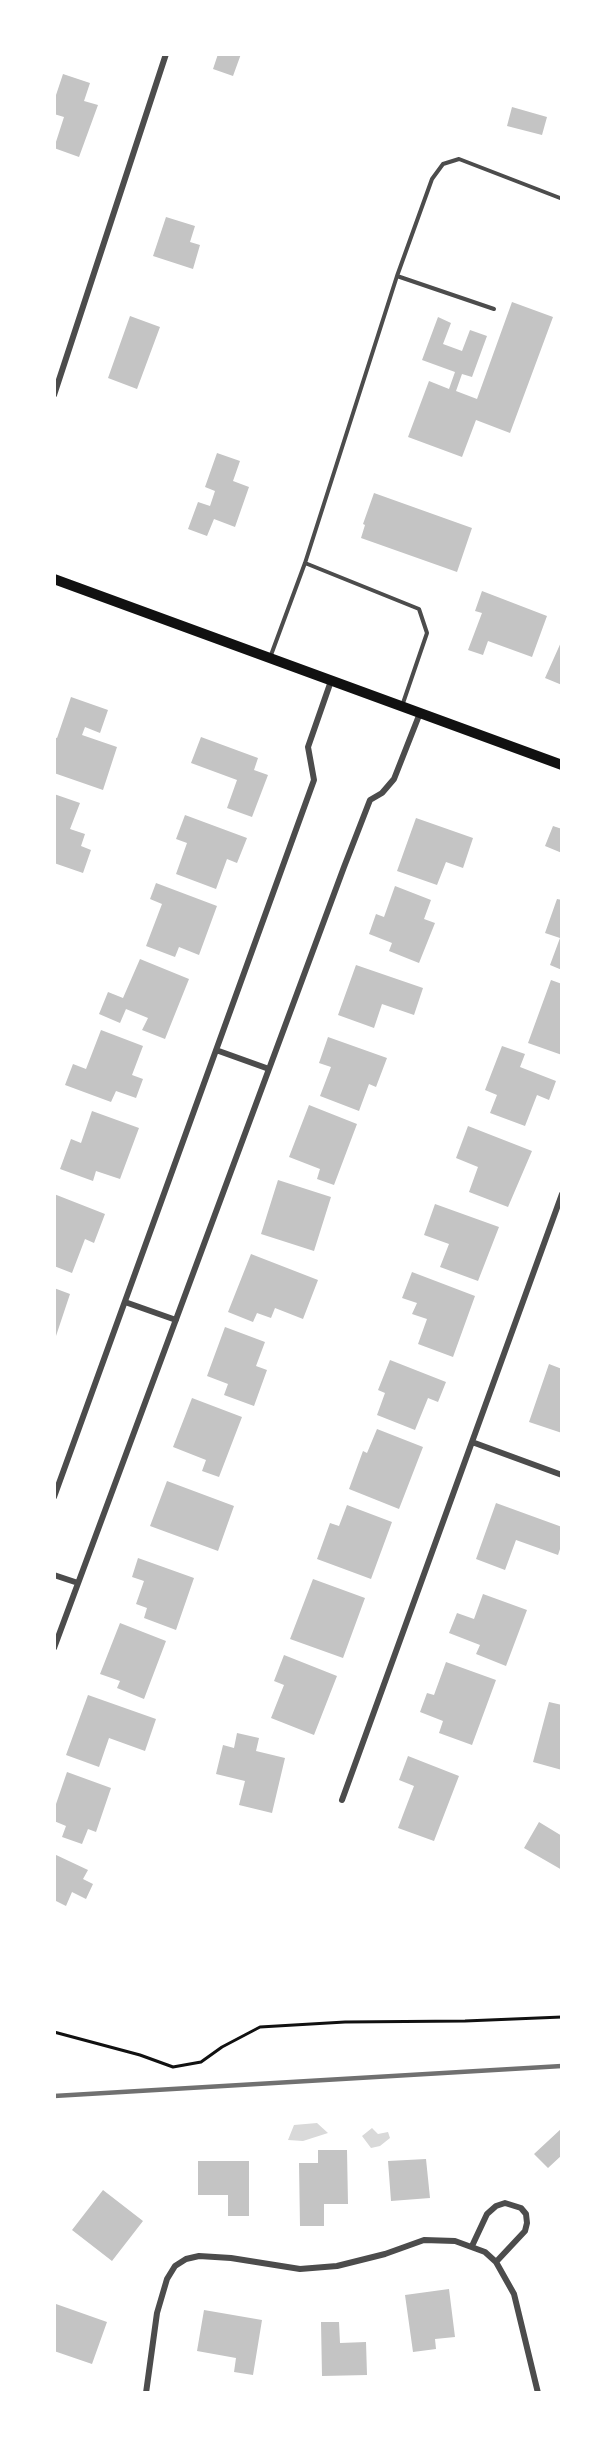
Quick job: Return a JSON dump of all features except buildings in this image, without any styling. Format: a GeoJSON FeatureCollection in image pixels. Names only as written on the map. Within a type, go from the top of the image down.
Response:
{"type":"FeatureCollection","features":[{"type":"Feature","properties":{"kind":"main road"},"geometry":{"type":"LineString","coordinates":[[54,579],[562,765]]}},
{"type":"Feature","properties":{"kind":"street"},"geometry":{"type":"LineString","coordinates":[[54,395],[166,54]]}},
{"type":"Feature","properties":{"kind":"street"},"geometry":{"type":"LineString","coordinates":[[54,1497],[314,780],[308,747],[331,681]]}},
{"type":"Feature","properties":{"kind":"street"},"geometry":{"type":"LineString","coordinates":[[54,1648],[370,800],[382,793],[394,779],[420,713]]}},
{"type":"Feature","properties":{"kind":"street"},"geometry":{"type":"LineString","coordinates":[[216,1050],[269,1069]]}},
{"type":"Feature","properties":{"kind":"street"},"geometry":{"type":"LineString","coordinates":[[342,1800],[562,1194]]}},
{"type":"Feature","properties":{"kind":"street"},"geometry":{"type":"LineString","coordinates":[[125,1302],[176,1320]]}},
{"type":"Feature","properties":{"kind":"street"},"geometry":{"type":"LineString","coordinates":[[472,1442],[562,1475]]}},
{"type":"Feature","properties":{"kind":"street"},"geometry":{"type":"LineString","coordinates":[[54,1575],[78,1583]]}},
{"type":"Feature","properties":{"kind":"street"},"geometry":{"type":"LineString","coordinates":[[472,2246],[487,2214],[496,2206],[505,2203],[521,2208],[526,2214],[525,2230],[496,2262]]}},
{"type":"Feature","properties":{"kind":"street"},"geometry":{"type":"LineString","coordinates":[[146,2393],[157,2313],[167,2279],[175,2266],[186,2259],[199,2256],[231,2258],[300,2269],[337,2266],[386,2254],[424,2240],[455,2241],[472,2246],[496,2262],[514,2294],[538,2393]]}},
{"type":"Feature","properties":{"kind":"lane"},"geometry":{"type":"LineString","coordinates":[[270,659],[305,563],[398,276],[432,179],[443,164],[459,159],[560,198]]}},
{"type":"Feature","properties":{"kind":"lane"},"geometry":{"type":"LineString","coordinates":[[398,276],[494,309]]}},
{"type":"Feature","properties":{"kind":"lane"},"geometry":{"type":"LineString","coordinates":[[305,563],[418,609],[426,633],[402,707]]}},
{"type":"Feature","properties":{"kind":"path"},"geometry":{"type":"LineString","coordinates":[[54,2032],[86,2039],[174,2067],[201,2062],[222,2047],[260,2027],[345,2022],[562,2017]]}},
{"type":"Feature","properties":{"kind":"shaded area"},"geometry":{"type":"Polygon","coordinates":[[[317,2123],[328,2133],[303,2141],[288,2140],[294,2125],[317,2123]]]}},
{"type":"Feature","properties":{"kind":"shaded area"},"geometry":{"type":"Polygon","coordinates":[[[372,2128],[378,2134],[388,2132],[390,2138],[380,2146],[371,2148],[362,2136],[372,2128]]]}},
{"type":"Feature","properties":{"kind":"railway"},"geometry":{"type":"LineString","coordinates":[[54,2096],[562,2066]]}}]}
